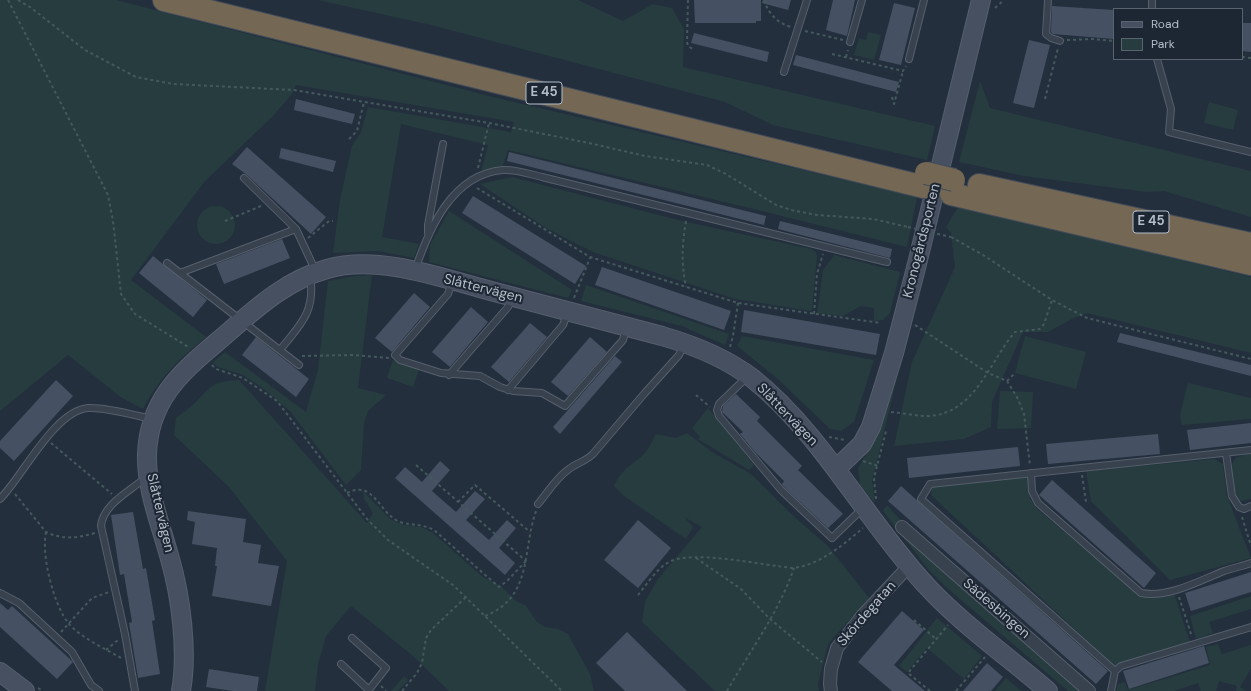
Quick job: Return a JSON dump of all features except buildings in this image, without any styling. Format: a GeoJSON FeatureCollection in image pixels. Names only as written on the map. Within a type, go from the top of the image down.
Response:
{"type":"FeatureCollection","features":[{"type":"Feature","properties":{"kind":"highway","name":"E 45"},"geometry":{"type":"LineString","coordinates":[[164,0],[925,180]]}},
{"type":"Feature","properties":{"kind":"highway","name":"E 45"},"geometry":{"type":"LineString","coordinates":[[224,0],[1251,264]]}},
{"type":"Feature","properties":{"kind":"highway","name":"E 45"},"geometry":{"type":"LineString","coordinates":[[953,187],[1251,244]]}},
{"type":"Feature","properties":{"kind":"street","name":"Kronogårdsporten"},"geometry":{"type":"LineString","coordinates":[[836,469],[862,444],[871,427],[894,353],[981,0]]}},
{"type":"Feature","properties":{"kind":"street","name":"Slåttervägen"},"geometry":{"type":"LineString","coordinates":[[180,691],[182,680],[180,609],[171,561],[153,498],[147,455],[153,419],[161,399],[181,374],[272,295],[313,274],[329,268],[350,265],[381,266],[415,272],[512,296],[571,306],[627,327],[685,343],[725,361],[748,376],[777,400],[802,427],[836,469],[909,566],[936,596],[998,651],[1048,691]]}},
{"type":"Feature","properties":{"kind":"street","name":"Sädesbingen"},"geometry":{"type":"LineString","coordinates":[[902,527],[1089,691]]}},
{"type":"Feature","properties":{"kind":"street","name":"Skördegatan"},"geometry":{"type":"LineString","coordinates":[[831,691],[831,669],[837,648],[849,632],[909,566]]}},
{"type":"Feature","properties":{"kind":"street"},"geometry":{"type":"LineString","coordinates":[[0,672],[25,691]]}},
{"type":"Feature","properties":{"kind":"lane"},"geometry":{"type":"LineString","coordinates":[[784,72],[796,28],[806,0]]}},
{"type":"Feature","properties":{"kind":"lane"},"geometry":{"type":"LineString","coordinates":[[850,42],[862,0]]}},
{"type":"Feature","properties":{"kind":"lane"},"geometry":{"type":"LineString","coordinates":[[909,59],[924,0]]}},
{"type":"Feature","properties":{"kind":"lane"},"geometry":{"type":"LineString","coordinates":[[1048,0],[1046,34],[1051,38],[1060,41]]}},
{"type":"Feature","properties":{"kind":"lane"},"geometry":{"type":"LineString","coordinates":[[1157,60],[1171,109],[1169,132],[1251,152]]}},
{"type":"Feature","properties":{"kind":"lane"},"geometry":{"type":"LineString","coordinates":[[428,234],[428,225],[443,144]]}},
{"type":"Feature","properties":{"kind":"lane"},"geometry":{"type":"LineString","coordinates":[[415,272],[428,234],[458,190],[476,178],[503,170],[519,172],[887,262]]}},
{"type":"Feature","properties":{"kind":"lane"},"geometry":{"type":"LineString","coordinates":[[244,178],[296,229],[303,242],[313,274],[309,310],[305,319],[280,350]]}},
{"type":"Feature","properties":{"kind":"lane"},"geometry":{"type":"LineString","coordinates":[[180,274],[296,229]]}},
{"type":"Feature","properties":{"kind":"lane"},"geometry":{"type":"LineString","coordinates":[[167,263],[299,365]]}},
{"type":"Feature","properties":{"kind":"lane"},"geometry":{"type":"LineString","coordinates":[[452,281],[448,294],[395,356],[449,375],[480,376],[508,390],[542,393],[565,406],[623,340],[627,327]]}},
{"type":"Feature","properties":{"kind":"lane"},"geometry":{"type":"LineString","coordinates":[[449,375],[508,307],[512,296]]}},
{"type":"Feature","properties":{"kind":"lane"},"geometry":{"type":"LineString","coordinates":[[508,390],[563,324],[571,306]]}},
{"type":"Feature","properties":{"kind":"lane"},"geometry":{"type":"LineString","coordinates":[[538,504],[560,476],[570,468],[586,461],[593,454],[679,355],[685,343]]}},
{"type":"Feature","properties":{"kind":"lane"},"geometry":{"type":"LineString","coordinates":[[748,376],[719,404],[716,410],[719,416],[781,490],[832,538],[864,507]]}},
{"type":"Feature","properties":{"kind":"lane"},"geometry":{"type":"LineString","coordinates":[[0,499],[10,489],[46,439],[71,414],[88,408],[153,419]]}},
{"type":"Feature","properties":{"kind":"lane"},"geometry":{"type":"LineString","coordinates":[[1115,671],[921,499],[930,484],[1251,450]]}},
{"type":"Feature","properties":{"kind":"lane"},"geometry":{"type":"LineString","coordinates":[[1226,453],[1232,496],[1239,507],[1244,508],[1251,506]]}},
{"type":"Feature","properties":{"kind":"lane"},"geometry":{"type":"LineString","coordinates":[[1031,473],[1032,491],[1038,503],[1141,593],[1153,593],[1176,589],[1251,563]]}},
{"type":"Feature","properties":{"kind":"lane"},"geometry":{"type":"LineString","coordinates":[[135,691],[125,634],[101,532],[102,519],[105,513],[140,482],[150,480]]}},
{"type":"Feature","properties":{"kind":"lane"},"geometry":{"type":"LineString","coordinates":[[0,593],[19,603],[72,652],[91,685],[99,691]]}},
{"type":"Feature","properties":{"kind":"lane"},"geometry":{"type":"LineString","coordinates":[[1111,691],[1115,671],[1121,666],[1251,627]]}},
{"type":"Feature","properties":{"kind":"lane"},"geometry":{"type":"LineString","coordinates":[[341,664],[368,690],[386,668],[352,638]]}},
{"type":"Feature","properties":{"kind":"path"},"geometry":{"type":"LineString","coordinates":[[8,0],[108,195],[113,221],[121,294],[135,314],[202,355],[216,369],[243,378],[277,401],[367,519],[388,540],[434,571],[466,597],[562,691]]}},
{"type":"Feature","properties":{"kind":"path"},"geometry":{"type":"LineString","coordinates":[[18,0],[30,7],[85,50],[136,76],[173,84],[294,90],[489,123],[645,156],[707,165],[726,174],[776,205],[791,210],[817,215],[873,219],[951,238],[976,251],[1052,300],[1087,318],[1251,358]]}},
{"type":"Feature","properties":{"kind":"path"},"geometry":{"type":"LineString","coordinates":[[688,0],[687,42],[688,46],[694,50]]}},
{"type":"Feature","properties":{"kind":"path"},"geometry":{"type":"LineString","coordinates":[[764,0],[767,9],[779,22],[850,42],[846,57]]}},
{"type":"Feature","properties":{"kind":"path"},"geometry":{"type":"LineString","coordinates":[[1045,99],[1060,41],[1073,39],[1113,42]]}},
{"type":"Feature","properties":{"kind":"path"},"geometry":{"type":"LineString","coordinates":[[832,54],[904,71]]}},
{"type":"Feature","properties":{"kind":"path"},"geometry":{"type":"LineString","coordinates":[[892,97],[894,104],[909,59]]}},
{"type":"Feature","properties":{"kind":"path"},"geometry":{"type":"LineString","coordinates":[[349,138],[357,131],[364,102]]}},
{"type":"Feature","properties":{"kind":"path"},"geometry":{"type":"LineString","coordinates":[[476,178],[489,123]]}},
{"type":"Feature","properties":{"kind":"path"},"geometry":{"type":"LineString","coordinates":[[469,183],[590,257],[738,303],[881,323]]}},
{"type":"Feature","properties":{"kind":"path"},"geometry":{"type":"LineString","coordinates":[[225,221],[269,202]]}},
{"type":"Feature","properties":{"kind":"path"},"geometry":{"type":"LineString","coordinates":[[686,287],[682,268],[681,250],[688,213]]}},
{"type":"Feature","properties":{"kind":"path"},"geometry":{"type":"LineString","coordinates":[[303,242],[330,221],[333,221]]}},
{"type":"Feature","properties":{"kind":"path"},"geometry":{"type":"LineString","coordinates":[[814,314],[817,274],[825,247]]}},
{"type":"Feature","properties":{"kind":"path"},"geometry":{"type":"LineString","coordinates":[[571,306],[590,257]]}},
{"type":"Feature","properties":{"kind":"path"},"geometry":{"type":"LineString","coordinates":[[890,412],[927,416],[953,409],[962,404],[974,392],[988,373],[1015,332],[1040,329],[1044,324],[1052,300]]}},
{"type":"Feature","properties":{"kind":"path"},"geometry":{"type":"LineString","coordinates":[[725,361],[732,340],[738,303]]}},
{"type":"Feature","properties":{"kind":"path"},"geometry":{"type":"LineString","coordinates":[[912,324],[988,373],[1007,381],[1018,399],[1024,414],[1031,473]]}},
{"type":"Feature","properties":{"kind":"path"},"geometry":{"type":"LineString","coordinates":[[289,357],[354,355],[382,359],[398,358]]}},
{"type":"Feature","properties":{"kind":"path"},"geometry":{"type":"LineString","coordinates":[[1007,381],[1015,373]]}},
{"type":"Feature","properties":{"kind":"path"},"geometry":{"type":"LineString","coordinates":[[696,395],[716,410]]}},
{"type":"Feature","properties":{"kind":"path"},"geometry":{"type":"LineString","coordinates":[[46,439],[119,499]]}},
{"type":"Feature","properties":{"kind":"path"},"geometry":{"type":"LineString","coordinates":[[416,465],[526,561]]}},
{"type":"Feature","properties":{"kind":"path"},"geometry":{"type":"LineString","coordinates":[[1081,468],[1086,502]]}},
{"type":"Feature","properties":{"kind":"path"},"geometry":{"type":"LineString","coordinates":[[458,502],[475,485],[530,532]]}},
{"type":"Feature","properties":{"kind":"path"},"geometry":{"type":"LineString","coordinates":[[10,489],[46,532],[53,536],[73,538],[101,532]]}},
{"type":"Feature","properties":{"kind":"path"},"geometry":{"type":"LineString","coordinates":[[347,493],[354,490],[363,490],[371,494],[386,512],[400,522],[423,525],[434,530],[499,587],[507,582],[526,561]]}},
{"type":"Feature","properties":{"kind":"path"},"geometry":{"type":"LineString","coordinates":[[485,616],[499,609],[520,586],[526,561],[530,528],[538,504]]}},
{"type":"Feature","properties":{"kind":"path"},"geometry":{"type":"LineString","coordinates":[[1239,507],[1251,546]]}},
{"type":"Feature","properties":{"kind":"path"},"geometry":{"type":"LineString","coordinates":[[46,532],[45,552],[52,587],[62,613],[69,624],[93,642],[130,664]]}},
{"type":"Feature","properties":{"kind":"path"},"geometry":{"type":"LineString","coordinates":[[695,557],[741,589],[770,619],[831,669]]}},
{"type":"Feature","properties":{"kind":"path"},"geometry":{"type":"LineString","coordinates":[[727,691],[788,586],[794,568]]}},
{"type":"Feature","properties":{"kind":"path"},"geometry":{"type":"LineString","coordinates":[[1176,589],[1193,644]]}},
{"type":"Feature","properties":{"kind":"path"},"geometry":{"type":"LineString","coordinates":[[56,637],[92,598],[115,591]]}},
{"type":"Feature","properties":{"kind":"path"},"geometry":{"type":"LineString","coordinates":[[402,691],[417,674],[422,663],[426,638],[431,630],[466,597]]}},
{"type":"Feature","properties":{"kind":"path"},"geometry":{"type":"LineString","coordinates":[[914,620],[937,639]]}},
{"type":"Feature","properties":{"kind":"path"},"geometry":{"type":"LineString","coordinates":[[930,691],[908,673],[951,622]]}},
{"type":"Feature","properties":{"kind":"path"},"geometry":{"type":"LineString","coordinates":[[106,650],[125,634]]}},
{"type":"Feature","properties":{"kind":"path"},"geometry":{"type":"LineString","coordinates":[[956,691],[988,653]]}},
{"type":"Feature","properties":{"kind":"green space"},"geometry":{"type":"Polygon","coordinates":[[[0,0],[116,0],[493,97],[917,197],[907,247],[508,150],[502,168],[481,172],[488,145],[401,124],[382,237],[419,244],[414,258],[378,251],[333,253],[340,200],[352,146],[361,132],[368,107],[511,132],[514,122],[296,85],[292,94],[273,116],[205,181],[131,280],[206,337],[187,353],[163,378],[143,409],[122,398],[68,355],[0,411],[0,0]]]}},
{"type":"Feature","properties":{"kind":"green space"},"geometry":{"type":"Polygon","coordinates":[[[318,0],[578,0],[623,21],[653,4],[672,8],[684,29],[683,67],[935,126],[927,160],[773,125],[725,102],[431,25],[318,0]]]}},
{"type":"Feature","properties":{"kind":"green space"},"geometry":{"type":"Polygon","coordinates":[[[868,32],[881,35],[874,60],[854,55],[859,38],[866,40],[868,32]]]}},
{"type":"Feature","properties":{"kind":"green space"},"geometry":{"type":"Polygon","coordinates":[[[980,81],[990,108],[1251,171],[1251,217],[1164,191],[1146,192],[1024,176],[959,162],[980,81]]]}},
{"type":"Feature","properties":{"kind":"green space"},"geometry":{"type":"Polygon","coordinates":[[[1209,102],[1238,110],[1233,130],[1204,123],[1209,102]]]}},
{"type":"Feature","properties":{"kind":"green space"},"geometry":{"type":"Polygon","coordinates":[[[512,177],[682,221],[811,249],[816,252],[817,257],[812,311],[735,299],[593,252],[546,228],[480,184],[512,177]]]}},
{"type":"Feature","properties":{"kind":"green space"},"geometry":{"type":"Polygon","coordinates":[[[216,206],[226,209],[232,215],[235,225],[232,235],[226,241],[216,244],[206,241],[200,235],[197,225],[200,215],[206,209],[216,206]]]}},
{"type":"Feature","properties":{"kind":"green space"},"geometry":{"type":"Polygon","coordinates":[[[961,207],[1251,277],[1251,353],[1087,313],[1048,332],[1023,332],[992,402],[991,427],[964,439],[894,446],[912,362],[955,267],[951,233],[946,227],[957,209],[961,207]]]}},
{"type":"Feature","properties":{"kind":"green space"},"geometry":{"type":"Polygon","coordinates":[[[449,211],[572,290],[568,298],[429,262],[430,245],[449,211]]]}},
{"type":"Feature","properties":{"kind":"green space"},"geometry":{"type":"Polygon","coordinates":[[[834,255],[900,272],[890,313],[883,320],[874,321],[874,308],[861,306],[843,316],[817,313],[823,270],[834,255]]]}},
{"type":"Feature","properties":{"kind":"green space"},"geometry":{"type":"Polygon","coordinates":[[[372,275],[358,388],[386,395],[368,411],[364,423],[361,470],[346,485],[290,411],[260,386],[241,374],[218,367],[213,362],[225,352],[306,412],[318,370],[328,281],[355,276],[372,275]]]}},
{"type":"Feature","properties":{"kind":"green space"},"geometry":{"type":"Polygon","coordinates":[[[586,285],[729,334],[725,345],[682,326],[581,301],[586,285]]]}},
{"type":"Feature","properties":{"kind":"green space"},"geometry":{"type":"Polygon","coordinates":[[[742,336],[874,360],[854,422],[841,431],[830,429],[779,380],[737,346],[742,336]]]}},
{"type":"Feature","properties":{"kind":"green space"},"geometry":{"type":"Polygon","coordinates":[[[1025,336],[1086,352],[1076,389],[1015,373],[1025,336]]]}},
{"type":"Feature","properties":{"kind":"green space"},"geometry":{"type":"Polygon","coordinates":[[[393,360],[419,370],[413,387],[387,378],[393,360]]]}},
{"type":"Feature","properties":{"kind":"green space"},"geometry":{"type":"Polygon","coordinates":[[[895,377],[897,378],[872,481],[875,503],[860,486],[858,468],[876,438],[895,377]]]}},
{"type":"Feature","properties":{"kind":"green space"},"geometry":{"type":"Polygon","coordinates":[[[239,380],[367,523],[373,513],[364,499],[363,491],[390,519],[404,525],[421,527],[433,533],[483,577],[501,586],[516,601],[526,606],[537,622],[545,627],[558,629],[568,634],[590,674],[594,691],[449,691],[413,656],[351,606],[326,636],[318,664],[315,691],[265,691],[287,561],[229,487],[174,435],[176,418],[192,406],[209,389],[217,383],[239,380]]]}},
{"type":"Feature","properties":{"kind":"green space"},"geometry":{"type":"Polygon","coordinates":[[[1188,383],[1251,398],[1251,419],[1182,425],[1180,415],[1188,383]]]}},
{"type":"Feature","properties":{"kind":"green space"},"geometry":{"type":"Polygon","coordinates":[[[1000,391],[1033,392],[1031,428],[997,429],[1000,391]]]}},
{"type":"Feature","properties":{"kind":"green space"},"geometry":{"type":"Polygon","coordinates":[[[708,408],[754,465],[749,470],[698,439],[700,437],[692,428],[708,408]]]}},
{"type":"Feature","properties":{"kind":"green space"},"geometry":{"type":"Polygon","coordinates":[[[687,433],[712,452],[751,474],[792,515],[828,546],[869,598],[828,644],[818,684],[819,691],[715,691],[642,622],[645,602],[658,579],[702,527],[684,517],[693,527],[686,539],[624,496],[614,486],[623,472],[642,456],[650,446],[656,434],[676,438],[687,433]]]}},
{"type":"Feature","properties":{"kind":"green space"},"geometry":{"type":"Polygon","coordinates":[[[1251,453],[1251,499],[1241,501],[1233,486],[1231,473],[1233,462],[1236,458],[1251,453]]]}},
{"type":"Feature","properties":{"kind":"green space"},"geometry":{"type":"Polygon","coordinates":[[[1214,459],[1223,464],[1227,496],[1251,558],[1170,580],[1091,501],[1086,471],[1214,459]]]}},
{"type":"Feature","properties":{"kind":"green space"},"geometry":{"type":"Polygon","coordinates":[[[1027,477],[1029,479],[1030,498],[1035,507],[1140,595],[1174,593],[1190,642],[1114,666],[931,495],[932,487],[1027,477]]]}},
{"type":"Feature","properties":{"kind":"green space"},"geometry":{"type":"Polygon","coordinates":[[[887,505],[944,568],[1083,691],[1068,691],[946,587],[928,569],[883,511],[887,505]]]}},
{"type":"Feature","properties":{"kind":"green space"},"geometry":{"type":"Polygon","coordinates":[[[1251,596],[1251,609],[1209,622],[1213,633],[1196,639],[1190,616],[1251,596]]]}},
{"type":"Feature","properties":{"kind":"green space"},"geometry":{"type":"Polygon","coordinates":[[[937,618],[982,656],[964,679],[927,648],[907,672],[899,666],[937,618]]]}},
{"type":"Feature","properties":{"kind":"green space"},"geometry":{"type":"Polygon","coordinates":[[[1218,644],[1222,654],[1251,645],[1251,669],[1240,687],[1246,691],[1236,691],[1237,686],[1219,681],[1216,691],[1201,691],[1198,683],[1174,691],[1116,691],[1118,684],[1125,682],[1128,690],[1210,665],[1206,647],[1218,644]]]}},
{"type":"Feature","properties":{"kind":"green space"},"geometry":{"type":"Polygon","coordinates":[[[404,676],[408,680],[398,691],[391,691],[404,676]]]}},
{"type":"Feature","properties":{"kind":"green space"},"geometry":{"type":"Polygon","coordinates":[[[1006,678],[1021,691],[995,691],[1006,678]]]}}]}
